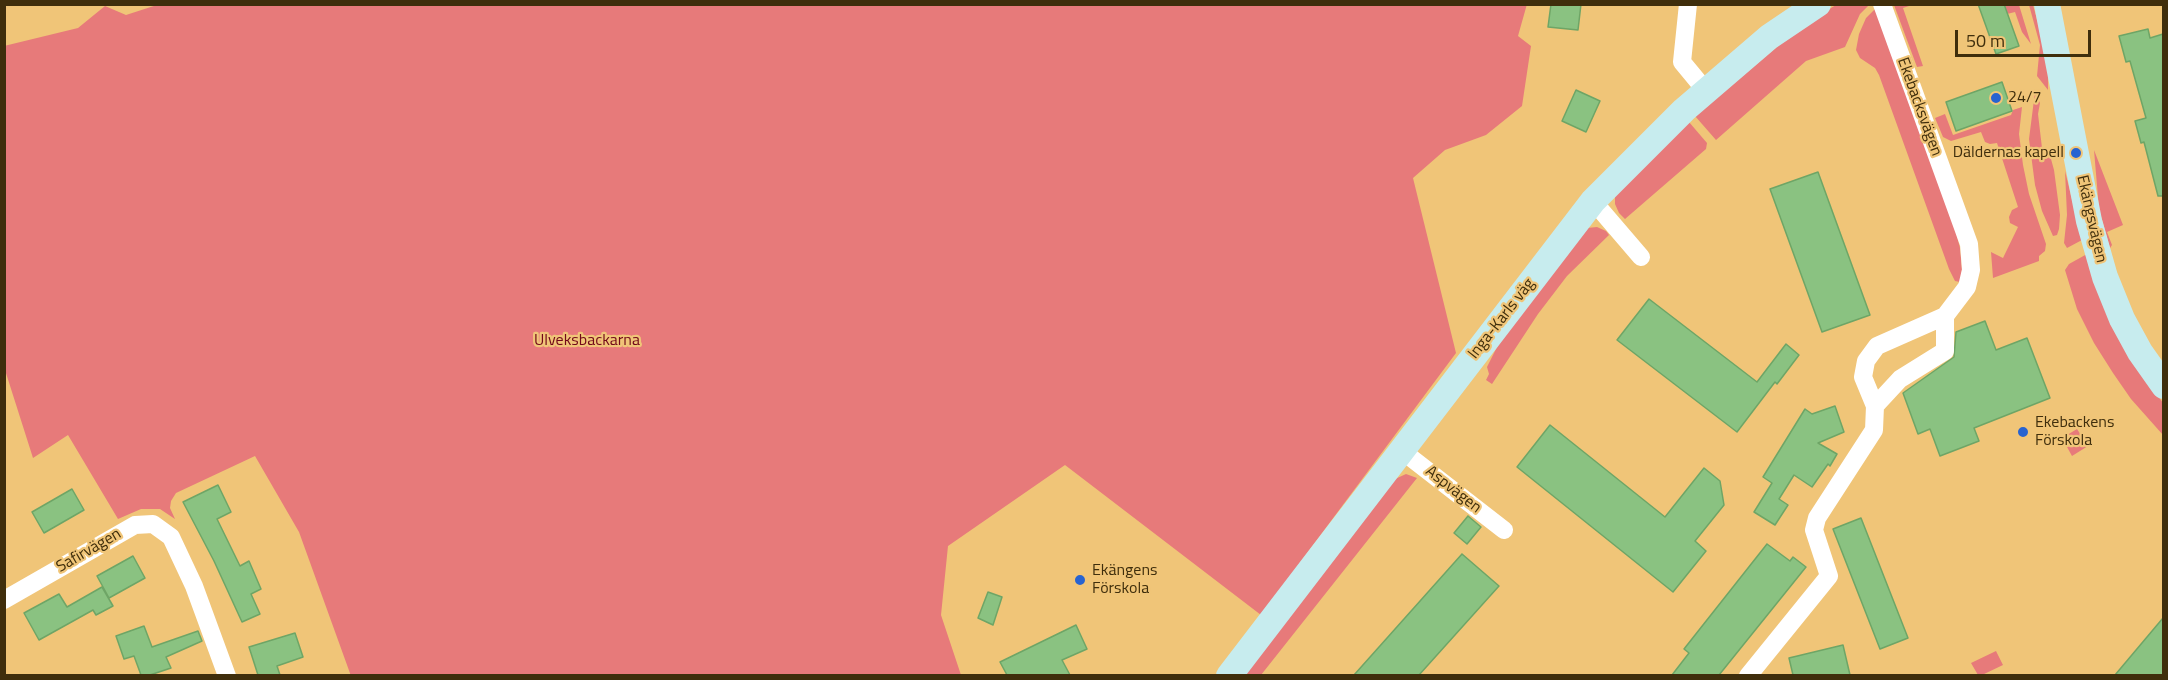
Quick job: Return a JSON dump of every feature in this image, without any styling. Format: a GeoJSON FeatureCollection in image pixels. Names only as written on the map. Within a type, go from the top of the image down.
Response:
{"type":"FeatureCollection","features":[{"type":"Feature","properties":{"kind":"street"},"geometry":{"type":"LineString","coordinates":[[1688,4],[1682,62],[1706,91]]}},
{"type":"Feature","properties":{"kind":"street","name":"Inga-Karls väg"},"geometry":{"type":"LineString","coordinates":[[1229,675],[1593,201],[1684,110],[1769,37],[1818,4]]}},
{"type":"Feature","properties":{"kind":"street","name":"Ekebacksvägen"},"geometry":{"type":"LineString","coordinates":[[1875,406],[1863,377],[1866,361],[1877,346],[1945,316],[1967,287],[1971,270],[1969,244],[1882,4]]}},
{"type":"Feature","properties":{"kind":"street","name":"Ekängsvägen"},"geometry":{"type":"LineString","coordinates":[[2047,4],[2089,221],[2105,277],[2122,319],[2140,352],[2163,386]]}},
{"type":"Feature","properties":{"kind":"street"},"geometry":{"type":"LineString","coordinates":[[1593,201],[1641,257]]}},
{"type":"Feature","properties":{"kind":"street"},"geometry":{"type":"LineString","coordinates":[[1748,675],[1829,576],[1814,530],[1818,518],[1874,430],[1875,406],[1900,379],[1945,351],[1945,316]]}},
{"type":"Feature","properties":{"kind":"street","name":"Aspvägen"},"geometry":{"type":"LineString","coordinates":[[1401,450],[1504,530]]}},
{"type":"Feature","properties":{"kind":"street","name":"Safirvägen"},"geometry":{"type":"LineString","coordinates":[[4,600],[135,525],[153,524],[171,537],[194,586],[227,675]]}},
{"type":"Feature","properties":{"kind":"green space","name":"Ulveksbackarna"},"geometry":{"type":"Polygon","coordinates":[[[160,4],[1527,4],[1518,36],[1531,46],[1522,106],[1486,135],[1445,150],[1413,178],[1456,353],[1261,615],[1065,465],[948,546],[941,615],[961,675],[351,676],[299,532],[255,456],[176,493],[170,508],[175,519],[160,509],[141,509],[118,519],[68,435],[33,458],[5,370],[4,46],[78,28],[105,6],[126,15],[160,4]]]}},
{"type":"Feature","properties":{"kind":"green space"},"geometry":{"type":"Polygon","coordinates":[[[1836,5],[1869,5],[1860,14],[1845,47],[1806,61],[1716,140],[1695,116],[1803,25],[1836,5]]]}},
{"type":"Feature","properties":{"kind":"green space"},"geometry":{"type":"Polygon","coordinates":[[[1894,5],[1912,5],[1903,8],[1923,66],[1917,67],[1894,5]]]}},
{"type":"Feature","properties":{"kind":"green space"},"geometry":{"type":"Polygon","coordinates":[[[2004,5],[2019,5],[2031,44],[2022,32],[2015,12],[2007,14],[2004,5]]]}},
{"type":"Feature","properties":{"kind":"green space"},"geometry":{"type":"Polygon","coordinates":[[[2029,5],[2033,5],[2048,59],[2048,90],[2037,76],[2040,45],[2029,5]]]}},
{"type":"Feature","properties":{"kind":"green space"},"geometry":{"type":"Polygon","coordinates":[[[1876,8],[1953,221],[1960,248],[1962,270],[1960,282],[1955,281],[1949,269],[1879,75],[1875,68],[1860,58],[1856,50],[1859,34],[1866,18],[1876,8]]]}},
{"type":"Feature","properties":{"kind":"green space"},"geometry":{"type":"Polygon","coordinates":[[[2035,92],[2040,103],[2038,114],[2042,148],[2051,159],[2054,170],[2060,215],[2057,235],[2053,236],[2042,211],[2035,185],[2029,139],[2035,92]]]}},
{"type":"Feature","properties":{"kind":"green space"},"geometry":{"type":"Polygon","coordinates":[[[2022,107],[2019,134],[2023,165],[2029,194],[2046,244],[2045,251],[2039,256],[2039,261],[1993,278],[1991,252],[2003,258],[2018,227],[2010,223],[2009,217],[2012,210],[2018,207],[1997,143],[1985,142],[1981,132],[1951,141],[1943,137],[1935,118],[1945,114],[1953,135],[2011,115],[2013,110],[2022,107]]]}},
{"type":"Feature","properties":{"kind":"green space"},"geometry":{"type":"Polygon","coordinates":[[[1689,122],[1707,143],[1706,149],[1625,219],[1615,204],[1615,191],[1689,122]]]}},
{"type":"Feature","properties":{"kind":"green space"},"geometry":{"type":"Polygon","coordinates":[[[2094,150],[2123,225],[2107,232],[2112,245],[2110,248],[2099,209],[2094,150]]]}},
{"type":"Feature","properties":{"kind":"green space"},"geometry":{"type":"Polygon","coordinates":[[[2065,171],[2082,240],[2067,248],[2064,243],[2067,215],[2065,171]]]}},
{"type":"Feature","properties":{"kind":"green space"},"geometry":{"type":"Polygon","coordinates":[[[1597,227],[1609,235],[1567,276],[1538,314],[1492,384],[1486,380],[1489,374],[1487,367],[1508,325],[1587,228],[1597,227]]]}},
{"type":"Feature","properties":{"kind":"green space"},"geometry":{"type":"Polygon","coordinates":[[[2087,254],[2142,373],[2163,403],[2163,435],[2131,399],[2113,373],[2094,343],[2077,309],[2065,270],[2069,264],[2087,254]]]}},
{"type":"Feature","properties":{"kind":"green space"},"geometry":{"type":"Polygon","coordinates":[[[2077,429],[2088,446],[2072,456],[2062,438],[2077,429]]]}},
{"type":"Feature","properties":{"kind":"green space"},"geometry":{"type":"Polygon","coordinates":[[[1406,474],[1417,478],[1261,675],[1241,676],[1395,479],[1406,474]]]}},
{"type":"Feature","properties":{"kind":"green space"},"geometry":{"type":"Polygon","coordinates":[[[1996,651],[2003,665],[1978,675],[1971,663],[1996,651]]]}},
{"type":"Feature","properties":{"kind":"building"},"geometry":{"type":"Polygon","coordinates":[[[1551,4],[1581,4],[1578,30],[1548,27],[1551,4]]]}},
{"type":"Feature","properties":{"kind":"building"},"geometry":{"type":"Polygon","coordinates":[[[1978,4],[2004,4],[2019,46],[1996,54],[1978,4]]]}},
{"type":"Feature","properties":{"kind":"building"},"geometry":{"type":"Polygon","coordinates":[[[2148,29],[2150,38],[2163,34],[2163,196],[2158,196],[2144,142],[2141,143],[2135,121],[2146,118],[2130,61],[2126,62],[2119,36],[2148,29]]]}},
{"type":"Feature","properties":{"kind":"building"},"geometry":{"type":"Polygon","coordinates":[[[2002,82],[2012,111],[1956,131],[1946,102],[2002,82]]]}},
{"type":"Feature","properties":{"kind":"building"},"geometry":{"type":"Polygon","coordinates":[[[1576,90],[1600,101],[1586,132],[1562,121],[1576,90]]]}},
{"type":"Feature","properties":{"kind":"building"},"geometry":{"type":"Polygon","coordinates":[[[1818,172],[1870,315],[1822,332],[1770,189],[1818,172]]]}},
{"type":"Feature","properties":{"kind":"building"},"geometry":{"type":"Polygon","coordinates":[[[1649,299],[1757,382],[1786,344],[1799,355],[1737,432],[1617,340],[1649,299]]]}},
{"type":"Feature","properties":{"kind":"building"},"geometry":{"type":"Polygon","coordinates":[[[1985,321],[1996,350],[2027,338],[2050,398],[1974,428],[1979,441],[1940,456],[1930,429],[1918,434],[1903,393],[1954,357],[1956,332],[1985,321]]]}},
{"type":"Feature","properties":{"kind":"building"},"geometry":{"type":"Polygon","coordinates":[[[1835,406],[1844,432],[1818,443],[1837,454],[1830,466],[1828,464],[1812,487],[1794,475],[1779,499],[1788,505],[1775,525],[1754,512],[1772,483],[1763,477],[1805,409],[1812,414],[1835,406]]]}},
{"type":"Feature","properties":{"kind":"building"},"geometry":{"type":"Polygon","coordinates":[[[1550,425],[1665,517],[1704,468],[1720,481],[1724,505],[1695,541],[1706,551],[1673,592],[1517,467],[1550,425]]]}},
{"type":"Feature","properties":{"kind":"building"},"geometry":{"type":"Polygon","coordinates":[[[218,485],[231,512],[217,519],[240,566],[249,561],[261,589],[251,594],[260,614],[242,622],[183,502],[218,485]]]}},
{"type":"Feature","properties":{"kind":"building"},"geometry":{"type":"Polygon","coordinates":[[[72,489],[84,510],[44,533],[32,512],[72,489]]]}},
{"type":"Feature","properties":{"kind":"building"},"geometry":{"type":"Polygon","coordinates":[[[1468,516],[1481,527],[1467,544],[1454,533],[1468,516]]]}},
{"type":"Feature","properties":{"kind":"building"},"geometry":{"type":"Polygon","coordinates":[[[1861,518],[1908,638],[1880,649],[1833,529],[1861,518]]]}},
{"type":"Feature","properties":{"kind":"building"},"geometry":{"type":"Polygon","coordinates":[[[1767,544],[1790,561],[1793,557],[1806,567],[1719,675],[1672,675],[1689,653],[1684,649],[1767,544]]]}},
{"type":"Feature","properties":{"kind":"building"},"geometry":{"type":"Polygon","coordinates":[[[1462,554],[1499,586],[1419,675],[1354,675],[1462,554]]]}},
{"type":"Feature","properties":{"kind":"building"},"geometry":{"type":"Polygon","coordinates":[[[133,556],[145,578],[109,598],[97,576],[133,556]]]}},
{"type":"Feature","properties":{"kind":"building"},"geometry":{"type":"Polygon","coordinates":[[[102,587],[113,606],[96,615],[93,610],[39,640],[24,613],[59,594],[67,607],[102,587]]]}},
{"type":"Feature","properties":{"kind":"building"},"geometry":{"type":"Polygon","coordinates":[[[988,592],[1002,597],[993,625],[978,618],[988,592]]]}},
{"type":"Feature","properties":{"kind":"building"},"geometry":{"type":"Polygon","coordinates":[[[2163,618],[2163,675],[2115,675],[2163,618]]]}},
{"type":"Feature","properties":{"kind":"building"},"geometry":{"type":"Polygon","coordinates":[[[1076,625],[1087,649],[1062,660],[1070,675],[1007,675],[1000,662],[1076,625]]]}},
{"type":"Feature","properties":{"kind":"building"},"geometry":{"type":"Polygon","coordinates":[[[144,626],[152,647],[198,631],[202,641],[166,657],[171,668],[150,675],[141,675],[134,656],[124,659],[116,636],[144,626]]]}},
{"type":"Feature","properties":{"kind":"building"},"geometry":{"type":"Polygon","coordinates":[[[295,633],[303,657],[277,666],[280,675],[258,675],[249,647],[295,633]]]}},
{"type":"Feature","properties":{"kind":"building"},"geometry":{"type":"Polygon","coordinates":[[[1843,645],[1850,675],[1793,675],[1789,658],[1843,645]]]}},
{"type":"Feature","properties":{"kind":"place","name":"24/7"},"geometry":{"type":"Point","coordinates":[1996,98]}},
{"type":"Feature","properties":{"kind":"place","name":"Däldernas kapell"},"geometry":{"type":"Point","coordinates":[2076,153]}},
{"type":"Feature","properties":{"kind":"place","name":"Ekebackens Förskola"},"geometry":{"type":"Point","coordinates":[2023,432]}},
{"type":"Feature","properties":{"kind":"place","name":"Ekängens Förskola"},"geometry":{"type":"Point","coordinates":[1080,580]}}]}
